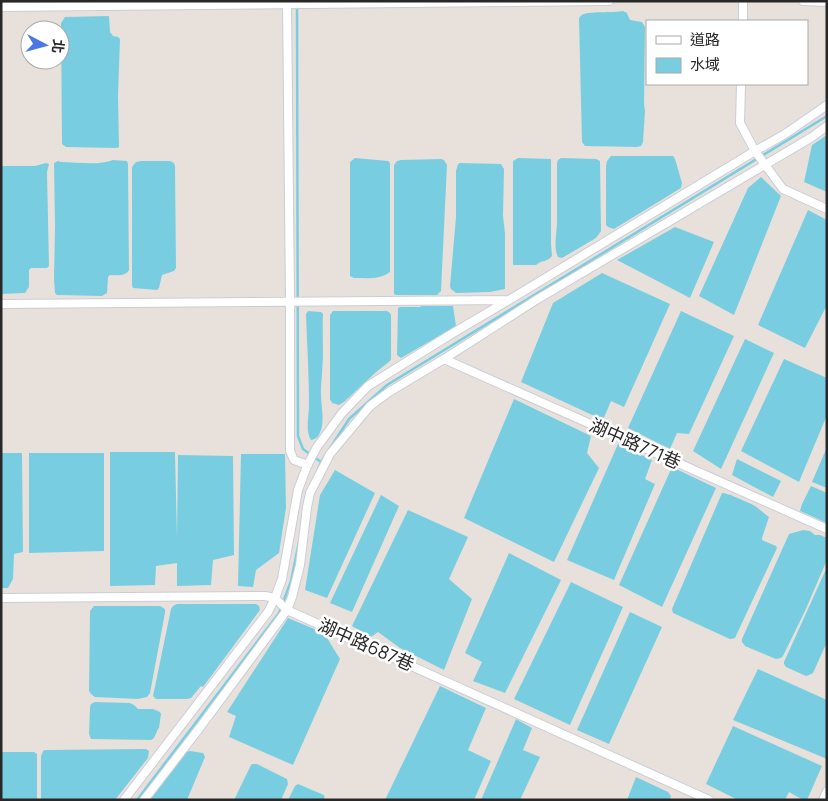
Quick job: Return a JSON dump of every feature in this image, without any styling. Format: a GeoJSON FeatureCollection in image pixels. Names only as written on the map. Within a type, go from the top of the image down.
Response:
{"type":"FeatureCollection","features":[{"type":"Feature","properties":{"kind":"street"},"geometry":{"type":"LineString","coordinates":[[1,7],[287,2],[609,1]]}},
{"type":"Feature","properties":{"kind":"street"},"geometry":{"type":"LineString","coordinates":[[743,1],[743,20]]}},
{"type":"Feature","properties":{"kind":"street"},"geometry":{"type":"LineString","coordinates":[[803,1],[827,2]]}},
{"type":"Feature","properties":{"kind":"street"},"geometry":{"type":"LineString","coordinates":[[287,2],[290,451],[294,460],[308,465]]}},
{"type":"Feature","properties":{"kind":"street"},"geometry":{"type":"LineString","coordinates":[[741,85],[740,122],[755,151],[783,188],[827,209]]}},
{"type":"Feature","properties":{"kind":"street"},"geometry":{"type":"LineString","coordinates":[[124,800],[268,612],[282,579],[298,490],[308,465],[317,447],[342,413],[368,386],[784,134],[827,105]]}},
{"type":"Feature","properties":{"kind":"street"},"geometry":{"type":"LineString","coordinates":[[144,800],[287,610],[300,565],[310,493],[330,454],[370,406],[389,392],[536,300],[812,137],[827,126]]}},
{"type":"Feature","properties":{"kind":"street"},"geometry":{"type":"LineString","coordinates":[[1,304],[510,300]]}},
{"type":"Feature","properties":{"kind":"street","name":"湖中路771巷"},"geometry":{"type":"LineString","coordinates":[[444,359],[827,529]]}},
{"type":"Feature","properties":{"kind":"street"},"geometry":{"type":"LineString","coordinates":[[1,598],[265,596],[275,598]]}},
{"type":"Feature","properties":{"kind":"street","name":"湖中路687巷"},"geometry":{"type":"LineString","coordinates":[[275,598],[287,610],[709,800]]}},
{"type":"Feature","properties":{"kind":"street"},"geometry":{"type":"LineString","coordinates":[[823,800],[827,791]]}},
{"type":"Feature","properties":{"kind":"water"},"geometry":{"type":"Polygon","coordinates":[[[623,11],[627,13],[630,20],[642,22],[645,27],[643,142],[641,146],[637,147],[585,146],[582,142],[579,18],[589,13],[623,11]]]}},
{"type":"Feature","properties":{"kind":"water"},"geometry":{"type":"Polygon","coordinates":[[[109,16],[110,32],[113,36],[120,39],[119,147],[117,148],[66,147],[62,144],[61,70],[70,70],[70,20],[63,20],[65,17],[109,16]]]}},
{"type":"Feature","properties":{"kind":"water"},"geometry":{"type":"Polygon","coordinates":[[[827,135],[827,192],[804,182],[812,145],[827,135]]]}},
{"type":"Feature","properties":{"kind":"water"},"geometry":{"type":"Polygon","coordinates":[[[611,156],[673,156],[682,183],[681,188],[614,229],[608,227],[606,225],[606,166],[611,156]]]}},
{"type":"Feature","properties":{"kind":"water"},"geometry":{"type":"Polygon","coordinates":[[[355,158],[388,161],[390,163],[390,272],[386,275],[368,278],[354,278],[350,276],[350,162],[355,158]]]}},
{"type":"Feature","properties":{"kind":"water"},"geometry":{"type":"Polygon","coordinates":[[[518,158],[551,159],[552,256],[536,265],[513,265],[513,161],[518,158]]]}},
{"type":"Feature","properties":{"kind":"water"},"geometry":{"type":"Polygon","coordinates":[[[561,158],[596,159],[600,161],[601,231],[596,238],[562,258],[558,257],[555,244],[557,163],[561,158]]]}},
{"type":"Feature","properties":{"kind":"water"},"geometry":{"type":"Polygon","coordinates":[[[441,159],[447,165],[441,291],[437,295],[396,295],[394,294],[394,165],[397,161],[401,160],[441,159]]]}},
{"type":"Feature","properties":{"kind":"water"},"geometry":{"type":"Polygon","coordinates":[[[113,160],[127,161],[128,164],[129,270],[123,275],[110,275],[108,277],[107,293],[102,296],[57,295],[55,293],[54,279],[54,163],[58,161],[94,163],[113,160]]]}},
{"type":"Feature","properties":{"kind":"water"},"geometry":{"type":"Polygon","coordinates":[[[170,161],[175,166],[176,268],[174,271],[162,275],[157,290],[133,288],[132,286],[132,167],[136,162],[170,161]]]}},
{"type":"Feature","properties":{"kind":"water"},"geometry":{"type":"Polygon","coordinates":[[[460,163],[501,164],[504,169],[505,289],[490,292],[456,293],[451,289],[456,217],[456,171],[460,163]]]}},
{"type":"Feature","properties":{"kind":"water"},"geometry":{"type":"Polygon","coordinates":[[[49,164],[47,172],[49,266],[47,268],[31,268],[29,270],[29,287],[25,293],[1,294],[1,166],[35,166],[49,164]]]}},
{"type":"Feature","properties":{"kind":"water"},"geometry":{"type":"Polygon","coordinates":[[[761,177],[781,196],[734,315],[699,296],[748,188],[761,177]]]}},
{"type":"Feature","properties":{"kind":"water"},"geometry":{"type":"Polygon","coordinates":[[[808,210],[827,220],[827,305],[805,348],[758,325],[808,210]]]}},
{"type":"Feature","properties":{"kind":"water"},"geometry":{"type":"Polygon","coordinates":[[[675,227],[714,242],[690,298],[617,260],[675,227]]]}},
{"type":"Feature","properties":{"kind":"water"},"geometry":{"type":"Polygon","coordinates":[[[602,273],[670,304],[624,407],[611,401],[603,420],[521,382],[553,303],[602,273]]]}},
{"type":"Feature","properties":{"kind":"water"},"geometry":{"type":"Polygon","coordinates":[[[453,306],[456,326],[401,358],[397,355],[398,308],[453,306]]]}},
{"type":"Feature","properties":{"kind":"water"},"geometry":{"type":"Polygon","coordinates":[[[308,311],[321,312],[323,314],[322,425],[319,436],[311,440],[308,428],[309,394],[306,314],[308,311]]]}},
{"type":"Feature","properties":{"kind":"water"},"geometry":{"type":"Polygon","coordinates":[[[333,311],[387,311],[391,315],[390,361],[339,405],[332,403],[330,399],[330,315],[333,311]]]}},
{"type":"Feature","properties":{"kind":"water"},"geometry":{"type":"Polygon","coordinates":[[[681,311],[734,336],[689,434],[677,433],[670,449],[628,428],[681,311]]]}},
{"type":"Feature","properties":{"kind":"water"},"geometry":{"type":"Polygon","coordinates":[[[745,339],[774,353],[721,469],[693,451],[745,339]]]}},
{"type":"Feature","properties":{"kind":"water"},"geometry":{"type":"Polygon","coordinates":[[[784,359],[827,378],[827,415],[799,482],[741,451],[784,359]]]}},
{"type":"Feature","properties":{"kind":"water"},"geometry":{"type":"Polygon","coordinates":[[[514,399],[591,436],[587,453],[599,468],[554,562],[464,518],[514,399]]]}},
{"type":"Feature","properties":{"kind":"water"},"geometry":{"type":"Polygon","coordinates":[[[618,444],[652,460],[645,479],[655,484],[614,580],[567,560],[618,444]]]}},
{"type":"Feature","properties":{"kind":"water"},"geometry":{"type":"Polygon","coordinates":[[[827,447],[827,488],[812,482],[827,447]]]}},
{"type":"Feature","properties":{"kind":"water"},"geometry":{"type":"Polygon","coordinates":[[[110,452],[175,452],[177,538],[178,455],[233,456],[234,555],[213,560],[211,585],[177,586],[177,563],[156,566],[155,585],[110,586],[110,452]]]}},
{"type":"Feature","properties":{"kind":"water"},"geometry":{"type":"Polygon","coordinates":[[[1,453],[22,453],[23,552],[14,554],[13,579],[8,588],[1,588],[1,453]]]}},
{"type":"Feature","properties":{"kind":"water"},"geometry":{"type":"Polygon","coordinates":[[[29,453],[104,453],[104,551],[29,553],[29,453]]]}},
{"type":"Feature","properties":{"kind":"water"},"geometry":{"type":"Polygon","coordinates":[[[241,454],[285,454],[286,508],[279,553],[256,570],[253,587],[238,586],[241,454]]]}},
{"type":"Feature","properties":{"kind":"water"},"geometry":{"type":"Polygon","coordinates":[[[737,459],[781,481],[773,497],[732,475],[737,459]]]}},
{"type":"Feature","properties":{"kind":"water"},"geometry":{"type":"Polygon","coordinates":[[[672,467],[716,488],[662,607],[619,585],[672,467]]]}},
{"type":"Feature","properties":{"kind":"water"},"geometry":{"type":"Polygon","coordinates":[[[335,470],[375,493],[327,598],[305,590],[320,495],[335,470]]]}},
{"type":"Feature","properties":{"kind":"water"},"geometry":{"type":"Polygon","coordinates":[[[811,486],[827,493],[827,523],[800,511],[811,486]]]}},
{"type":"Feature","properties":{"kind":"water"},"geometry":{"type":"Polygon","coordinates":[[[722,493],[752,504],[769,517],[762,540],[777,548],[735,638],[730,639],[673,613],[672,609],[722,493]]]}},
{"type":"Feature","properties":{"kind":"water"},"geometry":{"type":"Polygon","coordinates":[[[381,495],[399,506],[352,612],[330,603],[381,495]]]}},
{"type":"Feature","properties":{"kind":"water"},"geometry":{"type":"Polygon","coordinates":[[[408,510],[468,537],[449,579],[472,599],[444,670],[400,648],[378,632],[371,637],[352,626],[408,510]]]}},
{"type":"Feature","properties":{"kind":"water"},"geometry":{"type":"Polygon","coordinates":[[[803,530],[827,538],[827,560],[783,656],[776,659],[745,646],[742,639],[789,534],[803,530]]]}},
{"type":"Feature","properties":{"kind":"water"},"geometry":{"type":"Polygon","coordinates":[[[509,553],[561,580],[505,693],[473,681],[482,662],[465,653],[509,553]]]}},
{"type":"Feature","properties":{"kind":"water"},"geometry":{"type":"Polygon","coordinates":[[[827,567],[827,642],[813,673],[806,676],[786,667],[784,662],[827,567]]]}},
{"type":"Feature","properties":{"kind":"water"},"geometry":{"type":"Polygon","coordinates":[[[571,582],[623,607],[570,725],[514,699],[571,582]]]}},
{"type":"Feature","properties":{"kind":"water"},"geometry":{"type":"Polygon","coordinates":[[[177,604],[256,604],[260,610],[203,687],[201,686],[191,698],[156,699],[153,696],[171,609],[177,604]]]}},
{"type":"Feature","properties":{"kind":"water"},"geometry":{"type":"Polygon","coordinates":[[[94,606],[160,606],[165,609],[150,693],[147,697],[138,699],[95,697],[89,691],[90,611],[94,606]]]}},
{"type":"Feature","properties":{"kind":"water"},"geometry":{"type":"Polygon","coordinates":[[[630,612],[662,627],[609,744],[577,730],[630,612]]]}},
{"type":"Feature","properties":{"kind":"water"},"geometry":{"type":"Polygon","coordinates":[[[288,618],[324,633],[340,659],[293,765],[229,737],[236,716],[227,712],[288,618]]]}},
{"type":"Feature","properties":{"kind":"water"},"geometry":{"type":"Polygon","coordinates":[[[758,669],[827,700],[827,759],[733,720],[758,669]]]}},
{"type":"Feature","properties":{"kind":"water"},"geometry":{"type":"Polygon","coordinates":[[[440,686],[486,708],[468,750],[491,761],[474,800],[385,800],[440,686]]]}},
{"type":"Feature","properties":{"kind":"water"},"geometry":{"type":"Polygon","coordinates":[[[95,702],[130,703],[138,709],[153,709],[160,712],[159,728],[154,738],[151,740],[91,739],[89,734],[90,707],[95,702]]]}},
{"type":"Feature","properties":{"kind":"water"},"geometry":{"type":"Polygon","coordinates":[[[516,719],[532,728],[523,750],[540,757],[520,800],[481,800],[516,719]]]}},
{"type":"Feature","properties":{"kind":"water"},"geometry":{"type":"Polygon","coordinates":[[[733,726],[822,766],[807,800],[803,800],[789,792],[785,800],[738,800],[706,784],[733,726]]]}},
{"type":"Feature","properties":{"kind":"water"},"geometry":{"type":"Polygon","coordinates":[[[146,749],[149,751],[148,758],[115,800],[41,800],[41,756],[45,750],[146,749]]]}},
{"type":"Feature","properties":{"kind":"water"},"geometry":{"type":"Polygon","coordinates":[[[1,752],[34,752],[37,754],[37,800],[1,800],[1,752]]]}},
{"type":"Feature","properties":{"kind":"water"},"geometry":{"type":"Polygon","coordinates":[[[186,752],[203,753],[205,757],[187,800],[150,800],[186,752]]]}},
{"type":"Feature","properties":{"kind":"water"},"geometry":{"type":"Polygon","coordinates":[[[252,764],[257,764],[287,779],[288,784],[281,800],[234,800],[252,764]]]}},
{"type":"Feature","properties":{"kind":"water"},"geometry":{"type":"Polygon","coordinates":[[[636,777],[668,792],[671,796],[670,800],[627,800],[636,777]]]}},
{"type":"Feature","properties":{"kind":"water"},"geometry":{"type":"Polygon","coordinates":[[[298,784],[324,795],[325,800],[288,800],[298,784]]]}},
{"type":"Feature","properties":{"kind":"waterway"},"geometry":{"type":"LineString","coordinates":[[297,6],[298,436],[303,449],[321,462]]}},
{"type":"Feature","properties":{"kind":"waterway"},"geometry":{"type":"LineString","coordinates":[[316,474],[321,462],[349,419],[387,385],[827,116]]}},
{"type":"Feature","properties":{"kind":"waterway"},"geometry":{"type":"LineString","coordinates":[[137,800],[279,613],[291,581],[299,542]]}}]}
